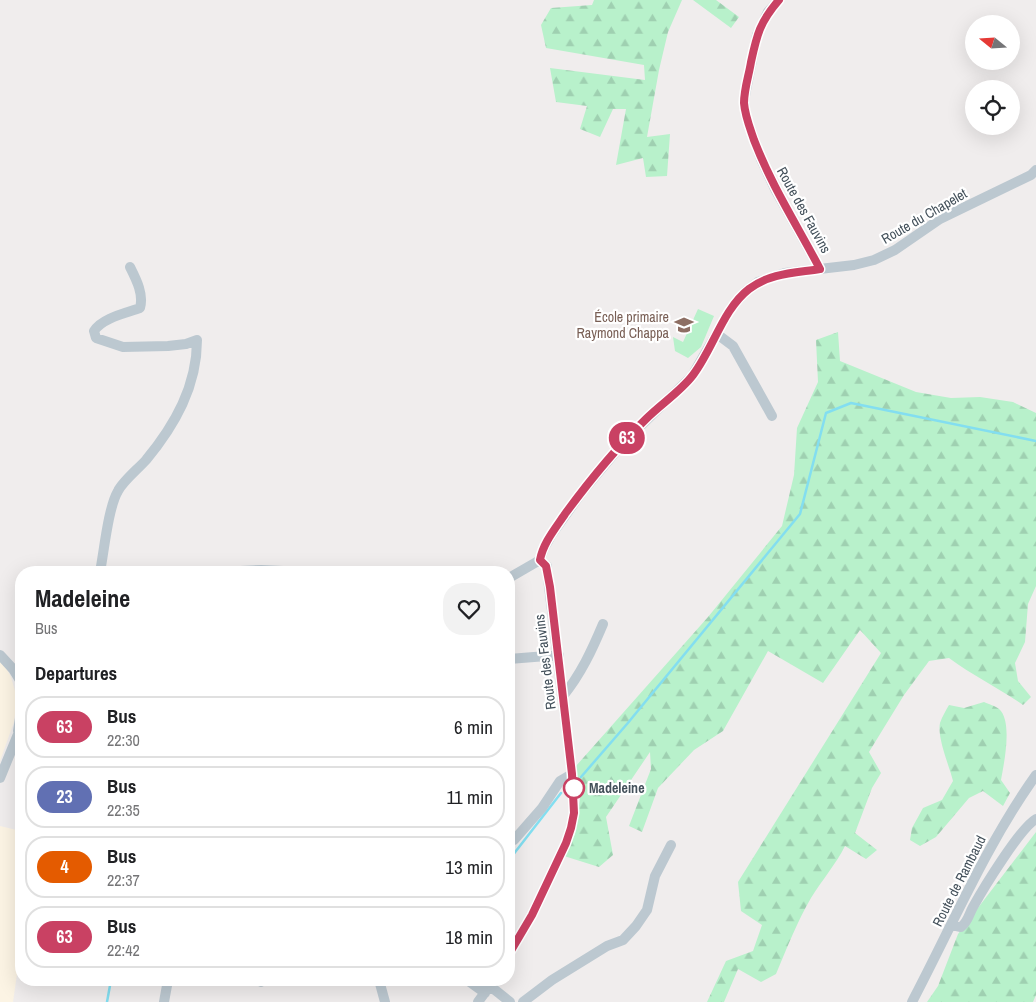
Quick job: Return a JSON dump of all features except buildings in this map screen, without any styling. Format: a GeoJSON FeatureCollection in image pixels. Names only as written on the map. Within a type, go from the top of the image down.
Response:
{"type":"FeatureCollection","features":[{"type":"Feature","properties":{"kind":"street","name":"Route des Fauvins"},"geometry":{"type":"LineString","coordinates":[[515,944],[532,915],[566,843],[574,813],[572,774],[559,655],[547,570],[540,560],[544,548],[582,492],[623,442],[692,376],[732,306],[746,291],[758,282],[785,273],[820,269],[775,189],[761,159],[746,116],[744,102],[757,35],[768,12],[779,0]]}},
{"type":"Feature","properties":{"kind":"street","name":"Route du Chapelet"},"geometry":{"type":"LineString","coordinates":[[820,269],[854,266],[874,260],[895,250],[940,219],[1031,175],[1036,170]]}},
{"type":"Feature","properties":{"kind":"street"},"geometry":{"type":"LineString","coordinates":[[101,566],[112,503],[118,490],[169,430],[182,406],[192,379],[197,354],[197,340],[186,344],[168,346],[123,347],[96,338],[94,331],[99,325],[121,314],[140,308],[139,287],[130,267]]}},
{"type":"Feature","properties":{"kind":"street"},"geometry":{"type":"LineString","coordinates":[[717,334],[732,346],[772,416]]}},
{"type":"Feature","properties":{"kind":"street"},"geometry":{"type":"LineString","coordinates":[[515,575],[540,560]]}},
{"type":"Feature","properties":{"kind":"street"},"geometry":{"type":"LineString","coordinates":[[564,696],[576,680],[590,655],[603,624]]}},
{"type":"Feature","properties":{"kind":"street"},"geometry":{"type":"LineString","coordinates":[[0,655],[15,672]]}},
{"type":"Feature","properties":{"kind":"street"},"geometry":{"type":"LineString","coordinates":[[515,659],[559,655]]}},
{"type":"Feature","properties":{"kind":"street"},"geometry":{"type":"LineString","coordinates":[[0,778],[15,741]]}},
{"type":"Feature","properties":{"kind":"street"},"geometry":{"type":"LineString","coordinates":[[515,839],[542,808],[560,781],[572,774]]}},
{"type":"Feature","properties":{"kind":"street","name":"Route de Rambaud"},"geometry":{"type":"LineString","coordinates":[[912,1002],[1009,816],[1036,775]]}},
{"type":"Feature","properties":{"kind":"street"},"geometry":{"type":"LineString","coordinates":[[952,925],[961,926],[965,924],[972,908],[1018,836],[1036,819]]}},
{"type":"Feature","properties":{"kind":"street"},"geometry":{"type":"LineString","coordinates":[[523,1002],[552,980],[607,946],[623,940],[647,910],[655,876],[671,845]]}},
{"type":"Feature","properties":{"kind":"street"},"geometry":{"type":"LineString","coordinates":[[164,1002],[167,986]]}},
{"type":"Feature","properties":{"kind":"street"},"geometry":{"type":"LineString","coordinates":[[381,986],[385,1002]]}},
{"type":"Feature","properties":{"kind":"street"},"geometry":{"type":"LineString","coordinates":[[478,1002],[489,986],[510,1002]]}},
{"type":"Feature","properties":{"kind":"shaded area"},"geometry":{"type":"Polygon","coordinates":[[[0,662],[5,666],[11,677],[15,691],[15,714],[0,761],[0,662]]]}},
{"type":"Feature","properties":{"kind":"shaded area"},"geometry":{"type":"Polygon","coordinates":[[[0,826],[15,830],[15,986],[13,1002],[0,1002],[0,826]]]}},
{"type":"Feature","properties":{"kind":"green space"},"geometry":{"type":"Polygon","coordinates":[[[594,0],[682,0],[668,32],[647,137],[670,134],[667,176],[646,177],[643,158],[616,165],[626,109],[613,109],[600,137],[580,129],[587,106],[556,102],[550,68],[645,80],[644,65],[546,48],[541,25],[551,8],[592,5],[594,0]]]}},
{"type":"Feature","properties":{"kind":"green space"},"geometry":{"type":"Polygon","coordinates":[[[693,0],[716,0],[739,17],[731,28],[693,0]]]}},
{"type":"Feature","properties":{"kind":"green space"},"geometry":{"type":"Polygon","coordinates":[[[698,309],[714,316],[701,347],[688,358],[675,351],[673,337],[683,342],[698,309]]]}},
{"type":"Feature","properties":{"kind":"green space"},"geometry":{"type":"Polygon","coordinates":[[[838,332],[840,361],[916,392],[951,398],[980,397],[1013,402],[1036,413],[1036,586],[1028,604],[1025,642],[1015,663],[1018,681],[1031,697],[1023,705],[949,658],[929,661],[904,695],[869,752],[881,773],[872,788],[855,833],[877,850],[866,859],[845,846],[806,907],[776,974],[761,982],[738,969],[724,1002],[707,1002],[726,961],[753,951],[762,925],[741,911],[738,882],[881,653],[860,630],[823,683],[768,651],[723,731],[694,750],[658,788],[642,832],[629,826],[651,769],[650,752],[606,817],[613,855],[599,867],[564,856],[575,834],[580,799],[576,766],[708,617],[782,526],[794,475],[797,428],[818,382],[816,340],[838,332]]]}},
{"type":"Feature","properties":{"kind":"green space"},"geometry":{"type":"Polygon","coordinates":[[[984,702],[999,709],[1006,723],[1007,732],[1001,780],[1010,793],[1003,806],[983,791],[969,798],[936,837],[920,846],[910,840],[912,828],[923,808],[942,800],[953,781],[940,736],[942,718],[949,705],[964,708],[984,702]]]}},
{"type":"Feature","properties":{"kind":"green space"},"geometry":{"type":"Polygon","coordinates":[[[1036,832],[1036,995],[1033,1002],[927,1002],[938,986],[958,934],[1036,832]]]}},
{"type":"Feature","properties":{"kind":"waterway"},"geometry":{"type":"LineString","coordinates":[[581,777],[800,514],[826,413],[851,403],[1036,441]]}},
{"type":"Feature","properties":{"kind":"waterway"},"geometry":{"type":"LineString","coordinates":[[515,852],[561,793]]}},
{"type":"Feature","properties":{"kind":"waterway"},"geometry":{"type":"LineString","coordinates":[[107,1002],[110,986]]}},
{"type":"Feature","properties":{"kind":"bus line","name":"63"},"geometry":{"type":"LineString","coordinates":[[515,944],[532,915],[566,843],[574,813],[564,696],[550,587],[546,566],[540,560],[544,548],[582,492],[623,442],[692,376],[708,352],[732,306],[746,291],[758,282],[770,277],[785,273],[820,269],[775,189],[761,159],[746,116],[744,102],[757,35],[768,12],[779,0]]}},
{"type":"Feature","properties":{"kind":"place","name":"École primaire Raymond Chappa"},"geometry":{"type":"Point","coordinates":[684,325]}},
{"type":"Feature","properties":{"kind":"place","name":"Madeleine"},"geometry":{"type":"Point","coordinates":[574,788]}}]}
